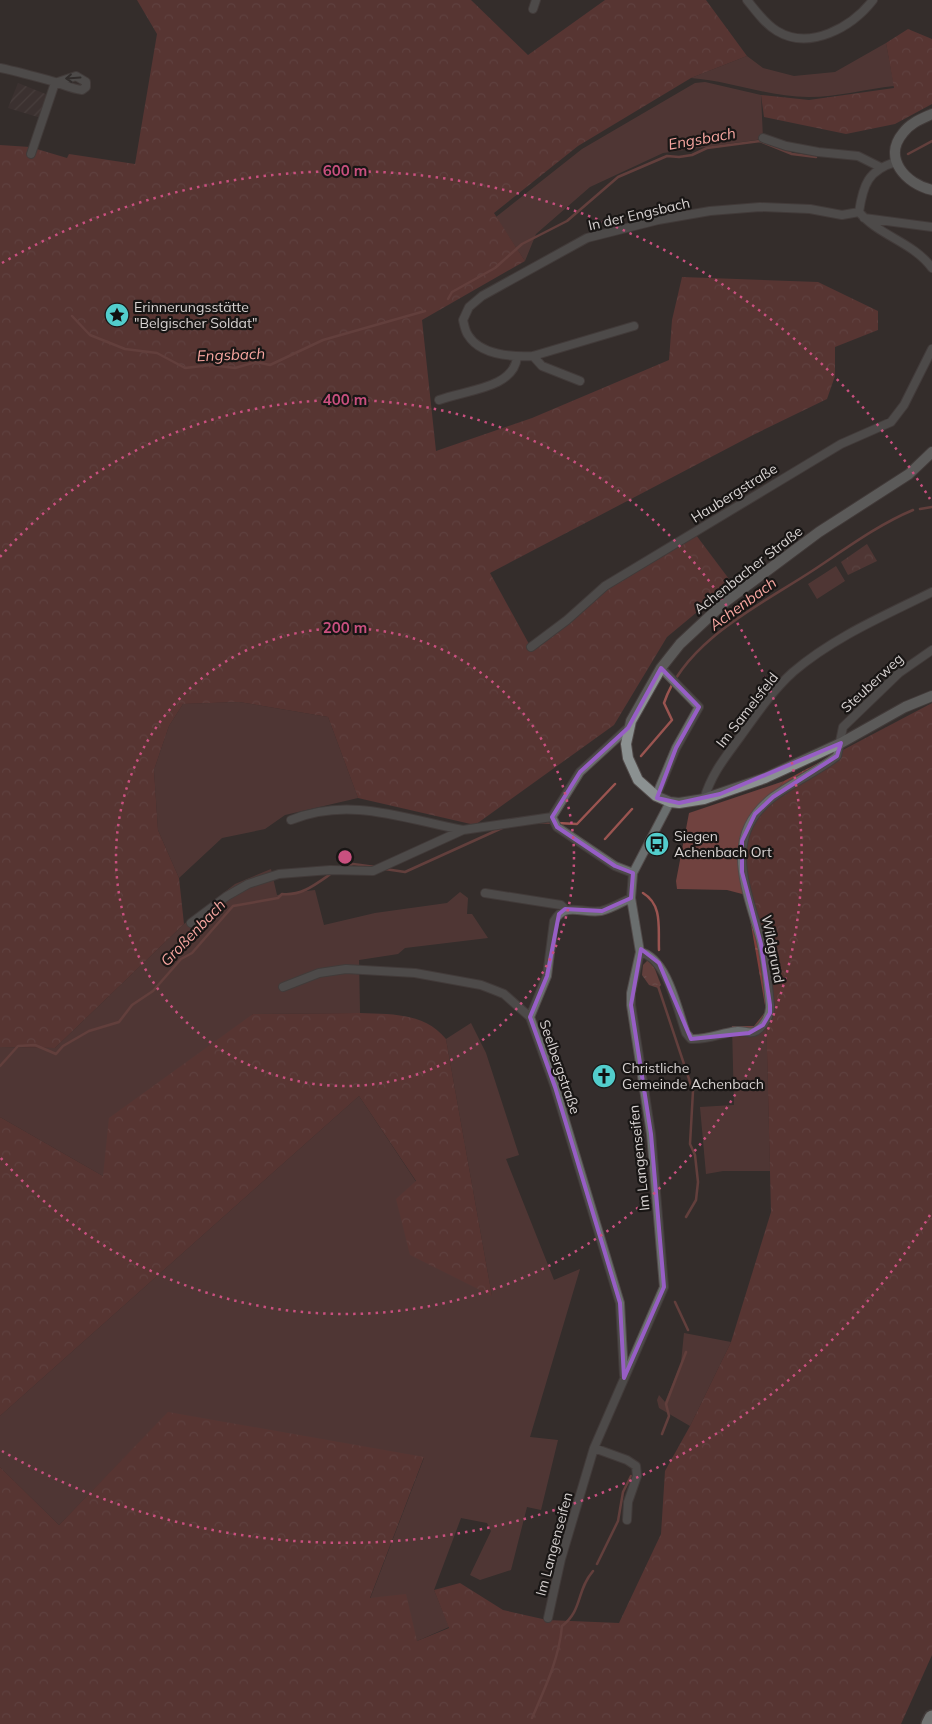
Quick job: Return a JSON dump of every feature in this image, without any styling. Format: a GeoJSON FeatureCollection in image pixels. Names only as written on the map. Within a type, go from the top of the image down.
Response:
{"type":"FeatureCollection","features":[{"type":"Feature","properties":{"kind":"highway"},"geometry":{"type":"LineString","coordinates":[[928,1724],[932,1718]]}},
{"type":"Feature","properties":{"kind":"main road"},"geometry":{"type":"LineString","coordinates":[[932,114],[910,125],[902,134],[895,150],[896,162],[906,177],[916,184],[932,190]]}},
{"type":"Feature","properties":{"kind":"main road","name":"Achenbacher Straße"},"geometry":{"type":"LineString","coordinates":[[932,452],[909,474],[819,532],[725,602],[680,644],[661,668],[628,728],[626,744],[632,770],[638,780],[656,796],[670,802],[704,799],[766,778],[841,743],[905,707],[932,696]]}},
{"type":"Feature","properties":{"kind":"street"},"geometry":{"type":"LineString","coordinates":[[533,9],[536,0]]}},
{"type":"Feature","properties":{"kind":"street"},"geometry":{"type":"LineString","coordinates":[[748,0],[776,30],[787,36],[798,38],[828,35],[850,21],[871,2]]}},
{"type":"Feature","properties":{"kind":"street"},"geometry":{"type":"LineString","coordinates":[[0,68],[55,83],[31,154]]}},
{"type":"Feature","properties":{"kind":"street"},"geometry":{"type":"LineString","coordinates":[[763,138],[786,146],[818,152],[858,156],[880,167]]}},
{"type":"Feature","properties":{"kind":"street"},"geometry":{"type":"LineString","coordinates":[[896,162],[880,167],[864,188],[861,215],[873,226],[914,250],[932,268]]}},
{"type":"Feature","properties":{"kind":"street","name":"In der Engsbach"},"geometry":{"type":"LineString","coordinates":[[634,326],[533,356],[517,357],[499,354],[478,345],[467,335],[463,320],[469,307],[482,296],[587,238],[658,220],[710,211],[760,207],[810,209],[842,215],[861,215],[932,227]]}},
{"type":"Feature","properties":{"kind":"street","name":"Haubergstraße"},"geometry":{"type":"LineString","coordinates":[[532,647],[567,620],[605,586],[832,448],[891,422],[904,405],[932,349]]}},
{"type":"Feature","properties":{"kind":"street"},"geometry":{"type":"LineString","coordinates":[[533,356],[542,366],[580,381]]}},
{"type":"Feature","properties":{"kind":"street"},"geometry":{"type":"LineString","coordinates":[[439,400],[506,378],[516,368],[517,357]]}},
{"type":"Feature","properties":{"kind":"street","name":"Im Samelsfeld"},"geometry":{"type":"LineString","coordinates":[[704,799],[710,778],[764,704],[792,673],[816,654],[852,632],[932,592]]}},
{"type":"Feature","properties":{"kind":"street","name":"Steuberweg"},"geometry":{"type":"LineString","coordinates":[[841,743],[843,727],[899,673],[932,650]]}},
{"type":"Feature","properties":{"kind":"street"},"geometry":{"type":"LineString","coordinates":[[656,796],[676,748],[699,707],[661,668]]}},
{"type":"Feature","properties":{"kind":"street"},"geometry":{"type":"LineString","coordinates":[[191,923],[228,896],[260,879],[279,874],[330,870],[373,871],[463,830],[552,817],[580,772],[628,728]]}},
{"type":"Feature","properties":{"kind":"street","name":"Wildgrund"},"geometry":{"type":"LineString","coordinates":[[640,952],[648,954],[659,963],[686,1033],[691,1039],[699,1040],[737,1031],[749,1033],[756,1031],[763,1025],[770,1013],[768,990],[761,944],[742,872],[742,841],[755,814],[773,797],[838,756],[841,743]]}},
{"type":"Feature","properties":{"kind":"street","name":"Im Langenseifen"},"geometry":{"type":"LineString","coordinates":[[548,1618],[561,1559],[594,1448],[664,1287],[651,1134],[631,1005],[631,993],[640,952],[631,898],[633,873],[670,802]]}},
{"type":"Feature","properties":{"kind":"street"},"geometry":{"type":"LineString","coordinates":[[291,820],[304,814],[345,808],[382,811],[463,830]]}},
{"type":"Feature","properties":{"kind":"street"},"geometry":{"type":"LineString","coordinates":[[552,817],[557,827],[615,866],[633,873]]}},
{"type":"Feature","properties":{"kind":"street"},"geometry":{"type":"LineString","coordinates":[[485,893],[561,905],[565,909],[602,911],[631,898]]}},
{"type":"Feature","properties":{"kind":"street"},"geometry":{"type":"LineString","coordinates":[[530,1017],[547,976],[554,921],[565,909]]}},
{"type":"Feature","properties":{"kind":"street","name":"Seelbergstraße"},"geometry":{"type":"LineString","coordinates":[[283,987],[319,973],[346,969],[415,972],[481,985],[494,990],[504,994],[530,1017],[556,1087],[620,1303],[624,1378]]}},
{"type":"Feature","properties":{"kind":"street"},"geometry":{"type":"LineString","coordinates":[[594,1448],[627,1460],[636,1466],[637,1476],[628,1502],[627,1520]]}},
{"type":"Feature","properties":{"kind":"highlighted area"},"geometry":{"type":"Polygon","coordinates":[[[661,668],[699,707],[676,748],[657,798],[679,803],[720,794],[841,743],[837,756],[773,797],[755,814],[742,841],[742,872],[761,944],[770,1005],[770,1013],[763,1025],[749,1033],[691,1039],[659,963],[641,949],[631,1005],[651,1134],[664,1287],[624,1378],[620,1303],[555,1087],[530,1017],[547,976],[559,914],[565,909],[602,911],[631,898],[633,873],[615,866],[557,827],[552,817],[580,772],[628,728],[661,668]]]}},
{"type":"Feature","properties":{"kind":"shaded area"},"geometry":{"type":"Polygon","coordinates":[[[18,83],[48,95],[41,118],[8,108],[18,83]]]}},
{"type":"Feature","properties":{"kind":"green space"},"geometry":{"type":"Polygon","coordinates":[[[137,0],[471,0],[528,55],[605,0],[706,0],[747,56],[691,78],[578,146],[494,213],[525,261],[422,320],[436,451],[532,418],[669,360],[672,320],[682,277],[818,282],[878,311],[878,330],[835,347],[835,376],[827,399],[753,435],[490,573],[529,644],[611,580],[696,535],[732,583],[667,637],[614,725],[475,825],[358,798],[328,717],[239,702],[183,704],[169,726],[154,770],[158,830],[179,878],[184,924],[55,1048],[0,1047],[0,145],[30,147],[67,158],[69,154],[135,164],[157,34],[137,0]]]}},
{"type":"Feature","properties":{"kind":"green space"},"geometry":{"type":"Polygon","coordinates":[[[908,29],[932,39],[932,104],[895,124],[846,134],[764,117],[761,95],[809,100],[894,88],[886,43],[908,29]]]}},
{"type":"Feature","properties":{"kind":"green space"},"geometry":{"type":"Polygon","coordinates":[[[886,43],[894,86],[830,96],[809,97],[765,92],[721,82],[691,78],[747,56],[763,68],[794,76],[835,72],[886,43]]]}},
{"type":"Feature","properties":{"kind":"green space"},"geometry":{"type":"Polygon","coordinates":[[[705,82],[761,95],[763,139],[663,153],[590,187],[536,234],[525,261],[496,217],[582,149],[695,83],[705,82]]]}},
{"type":"Feature","properties":{"kind":"green space"},"geometry":{"type":"Polygon","coordinates":[[[867,544],[877,561],[848,575],[841,562],[867,544]]]}},
{"type":"Feature","properties":{"kind":"green space"},"geometry":{"type":"Polygon","coordinates":[[[836,566],[845,581],[817,599],[808,584],[836,566]]]}},
{"type":"Feature","properties":{"kind":"green space"},"geometry":{"type":"Polygon","coordinates":[[[239,702],[328,717],[358,798],[285,815],[265,829],[222,838],[179,878],[158,830],[154,770],[169,726],[183,704],[239,702]]]}},
{"type":"Feature","properties":{"kind":"green space"},"geometry":{"type":"Polygon","coordinates":[[[932,703],[932,1655],[901,1724],[0,1724],[0,1467],[59,1525],[168,1412],[424,1457],[370,1598],[406,1594],[417,1641],[449,1628],[434,1590],[460,1583],[503,1610],[547,1620],[619,1623],[661,1534],[665,1471],[690,1426],[731,1342],[771,1212],[766,1011],[737,844],[784,781],[932,703]]]}},
{"type":"Feature","properties":{"kind":"green space"},"geometry":{"type":"Polygon","coordinates":[[[784,781],[738,844],[746,895],[727,890],[677,889],[676,881],[689,813],[784,781]]]}},
{"type":"Feature","properties":{"kind":"green space"},"geometry":{"type":"Polygon","coordinates":[[[271,869],[277,895],[315,890],[324,925],[375,913],[447,903],[460,892],[468,898],[467,914],[472,914],[488,938],[405,948],[398,954],[359,960],[360,1013],[253,1014],[103,1176],[0,1117],[0,1047],[55,1048],[184,924],[235,884],[271,869]]]}},
{"type":"Feature","properties":{"kind":"green space"},"geometry":{"type":"Polygon","coordinates":[[[766,1011],[770,1171],[723,1171],[706,1174],[700,1107],[734,1105],[732,1026],[754,1026],[766,1011]]]}},
{"type":"Feature","properties":{"kind":"green space"},"geometry":{"type":"Polygon","coordinates":[[[360,1013],[395,1015],[418,1020],[438,1030],[446,1039],[492,1296],[410,1255],[396,1199],[416,1181],[359,1096],[0,1416],[0,1117],[103,1176],[109,1118],[253,1014],[360,1013]]]}},
{"type":"Feature","properties":{"kind":"green space"},"geometry":{"type":"Polygon","coordinates":[[[471,1023],[486,1053],[519,1155],[506,1159],[554,1280],[580,1269],[530,1437],[558,1440],[541,1510],[527,1507],[511,1570],[480,1580],[470,1575],[491,1531],[487,1523],[461,1518],[434,1590],[449,1627],[417,1641],[370,1599],[424,1458],[168,1413],[59,1525],[0,1467],[0,1416],[359,1096],[492,1296],[446,1039],[471,1023]]]}},
{"type":"Feature","properties":{"kind":"green space"},"geometry":{"type":"Polygon","coordinates":[[[684,1333],[731,1342],[690,1426],[659,1408],[657,1400],[659,1395],[665,1402],[681,1363],[684,1333]]]}},
{"type":"Feature","properties":{"kind":"water"},"geometry":{"type":"Polygon","coordinates":[[[648,960],[653,964],[661,985],[658,988],[649,985],[642,975],[643,965],[648,960]]]}},
{"type":"Feature","properties":{"kind":"waterway","name":"Engsbach"},"geometry":{"type":"LineString","coordinates":[[448,299],[452,292],[495,268],[522,244],[567,221],[618,177],[667,156],[692,155],[707,148],[760,141],[792,154],[816,157]]}},
{"type":"Feature","properties":{"kind":"waterway","name":"Engsbach"},"geometry":{"type":"LineString","coordinates":[[908,154],[932,141]]}},
{"type":"Feature","properties":{"kind":"waterway","name":"Engsbach"},"geometry":{"type":"LineString","coordinates":[[72,316],[90,335],[125,349],[157,353],[185,368],[211,365],[235,368],[256,362],[270,365],[323,340],[425,311]]}},
{"type":"Feature","properties":{"kind":"waterway","name":"Achenbach"},"geometry":{"type":"LineString","coordinates":[[920,509],[932,507]]}},
{"type":"Feature","properties":{"kind":"waterway","name":"Achenbach"},"geometry":{"type":"LineString","coordinates":[[641,756],[672,720],[664,703],[674,681],[706,643],[748,611],[861,538],[913,510]]}},
{"type":"Feature","properties":{"kind":"waterway","name":"Großenbach"},"geometry":{"type":"LineString","coordinates":[[537,822],[577,824],[615,784]]}},
{"type":"Feature","properties":{"kind":"waterway","name":"Achenbach"},"geometry":{"type":"LineString","coordinates":[[605,839],[632,809]]}},
{"type":"Feature","properties":{"kind":"waterway","name":"Großenbach"},"geometry":{"type":"LineString","coordinates":[[385,869],[405,872],[502,828]]}},
{"type":"Feature","properties":{"kind":"waterway","name":"Großenbach"},"geometry":{"type":"LineString","coordinates":[[344,868],[353,864],[375,867]]}},
{"type":"Feature","properties":{"kind":"waterway","name":"Großenbach"},"geometry":{"type":"LineString","coordinates":[[0,1066],[18,1046],[35,1045],[56,1054],[63,1046],[89,1031],[119,1022],[132,1005],[153,991],[181,959],[192,953],[233,906],[278,898],[282,894],[296,893],[314,885],[332,873]]}},
{"type":"Feature","properties":{"kind":"waterway","name":"Achenbach"},"geometry":{"type":"LineString","coordinates":[[643,893],[654,904],[657,911],[659,950]]}},
{"type":"Feature","properties":{"kind":"waterway","name":"Achenbach"},"geometry":{"type":"LineString","coordinates":[[658,986],[693,1091],[690,1144],[695,1155],[698,1182],[696,1200],[686,1217]]}},
{"type":"Feature","properties":{"kind":"waterway","name":"Achenbach"},"geometry":{"type":"LineString","coordinates":[[675,1302],[688,1330]]}},
{"type":"Feature","properties":{"kind":"waterway","name":"Achenbach"},"geometry":{"type":"LineString","coordinates":[[662,1434],[669,1416],[666,1404],[686,1352]]}},
{"type":"Feature","properties":{"kind":"waterway","name":"Achenbach"},"geometry":{"type":"LineString","coordinates":[[597,1564],[618,1521],[623,1492],[631,1476]]}},
{"type":"Feature","properties":{"kind":"waterway","name":"Achenbach"},"geometry":{"type":"LineString","coordinates":[[532,1718],[555,1662],[562,1626],[569,1620],[577,1607],[584,1586],[593,1571]]}},
{"type":"Feature","properties":{"kind":"place","name":"Erinnerungsstätte \"Belgischer Soldat\""},"geometry":{"type":"Point","coordinates":[117,315]}},
{"type":"Feature","properties":{"kind":"place","name":"Siegen Achenbach Ort"},"geometry":{"type":"Point","coordinates":[657,844]}},
{"type":"Feature","properties":{"kind":"place","name":"Christliche Gemeinde Achenbach"},"geometry":{"type":"Point","coordinates":[604,1076]}}]}
